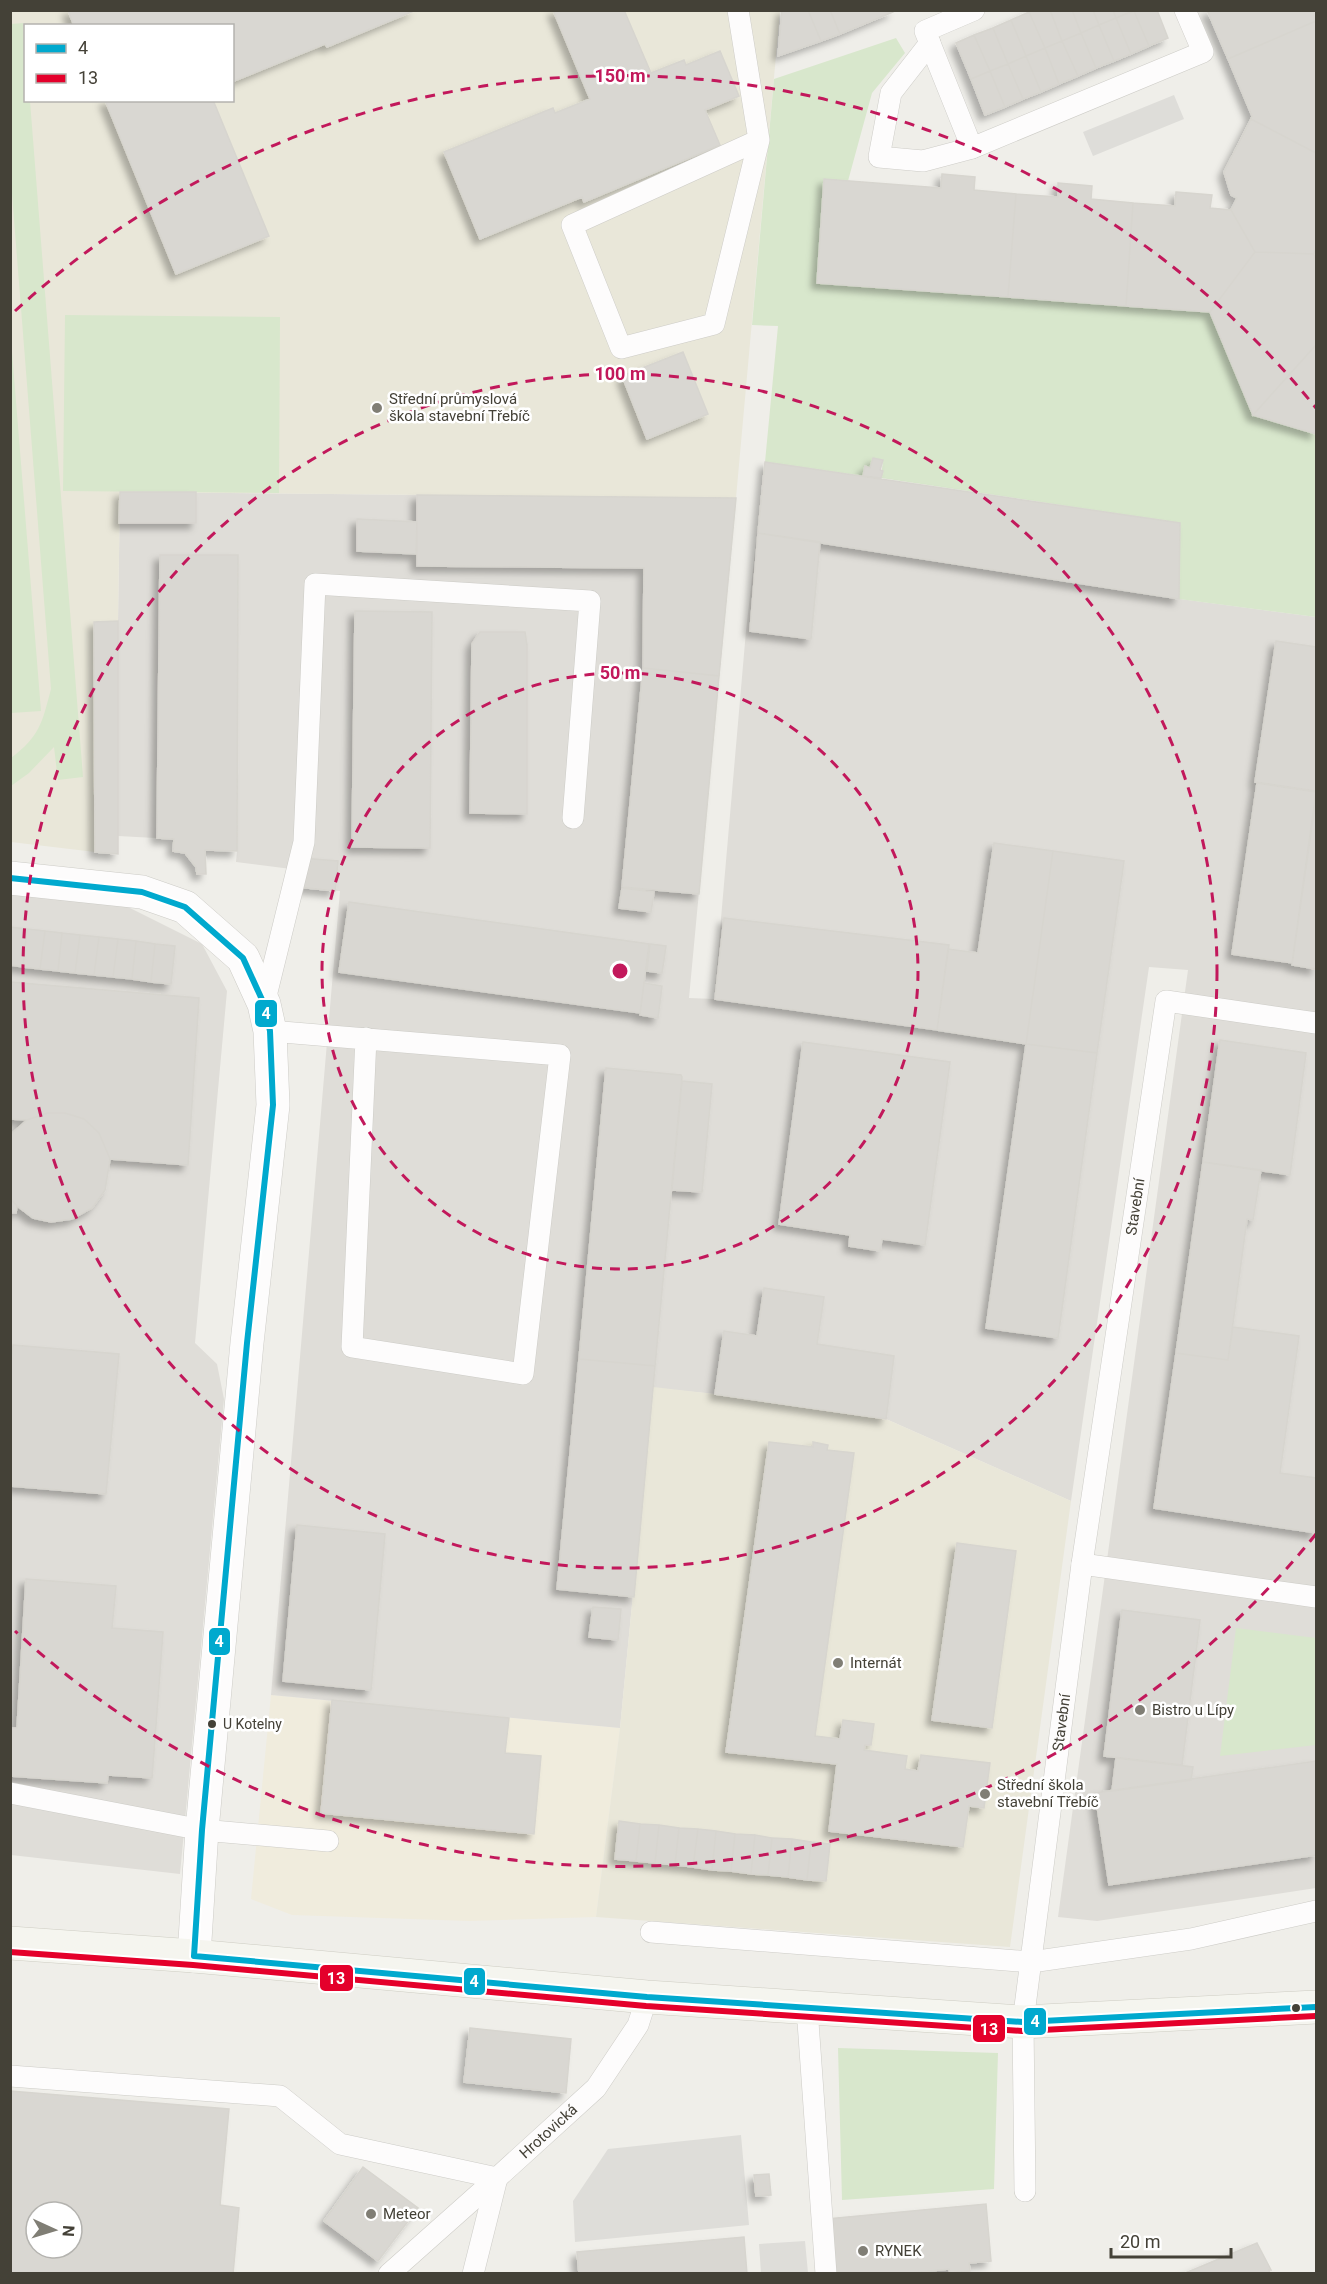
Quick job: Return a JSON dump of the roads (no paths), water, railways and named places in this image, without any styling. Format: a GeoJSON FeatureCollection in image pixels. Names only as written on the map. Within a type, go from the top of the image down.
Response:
{"type":"FeatureCollection","features":[{"type":"Feature","properties":{"kind":"main road"},"geometry":{"type":"LineString","coordinates":[[10,1943],[194,1956],[647,1997],[1023,2022],[1317,2007]]}},
{"type":"Feature","properties":{"kind":"street"},"geometry":{"type":"LineString","coordinates":[[10,878],[142,892],[185,907],[243,958],[267,1017],[273,1105],[247,1343],[202,1830],[194,1956]]}},
{"type":"Feature","properties":{"kind":"lane"},"geometry":{"type":"LineString","coordinates":[[738,10],[759,140],[714,324],[621,348],[572,225],[759,140]]}},
{"type":"Feature","properties":{"kind":"lane"},"geometry":{"type":"LineString","coordinates":[[972,148],[925,31],[974,10]]}},
{"type":"Feature","properties":{"kind":"lane"},"geometry":{"type":"LineString","coordinates":[[930,43],[891,93],[879,157],[923,161],[972,148],[1203,52],[1185,10]]}},
{"type":"Feature","properties":{"kind":"lane"},"geometry":{"type":"LineString","coordinates":[[366,1038],[352,1347],[523,1374],[560,1055],[366,1038],[267,1017],[304,842],[315,584],[590,601],[573,818]]}},
{"type":"Feature","properties":{"kind":"lane","name":"Stavební"},"geometry":{"type":"LineString","coordinates":[[1023,2022],[1082,1564],[1166,1001],[1317,1023]]}},
{"type":"Feature","properties":{"kind":"lane"},"geometry":{"type":"LineString","coordinates":[[1082,1564],[1317,1597]]}},
{"type":"Feature","properties":{"kind":"lane"},"geometry":{"type":"LineString","coordinates":[[10,1793],[202,1830],[328,1841]]}},
{"type":"Feature","properties":{"kind":"lane"},"geometry":{"type":"LineString","coordinates":[[651,1932],[1030,1962],[1191,1939],[1317,1911]]}},
{"type":"Feature","properties":{"kind":"lane","name":"Hrotovická"},"geometry":{"type":"LineString","coordinates":[[388,2274],[596,2088],[638,2025],[647,1997]]}},
{"type":"Feature","properties":{"kind":"lane"},"geometry":{"type":"LineString","coordinates":[[807,2008],[826,2274]]}},
{"type":"Feature","properties":{"kind":"lane"},"geometry":{"type":"LineString","coordinates":[[1023,2022],[1024,2191]]}},
{"type":"Feature","properties":{"kind":"lane"},"geometry":{"type":"LineString","coordinates":[[10,2076],[280,2096],[340,2144],[497,2178],[473,2274]]}},
{"type":"Feature","properties":{"kind":"place","name":"Střední průmyslová škola stavební Třebíč"},"geometry":{"type":"Point","coordinates":[377,408]}},
{"type":"Feature","properties":{"kind":"place","name":"Internát"},"geometry":{"type":"Point","coordinates":[838,1663]}},
{"type":"Feature","properties":{"kind":"place","name":"Bistro u Lípy"},"geometry":{"type":"Point","coordinates":[1140,1710]}},
{"type":"Feature","properties":{"kind":"place","name":"U Kotelny"},"geometry":{"type":"Point","coordinates":[212,1724]}},
{"type":"Feature","properties":{"kind":"place","name":"Střední škola stavební Třebíč"},"geometry":{"type":"Point","coordinates":[985,1794]}},
{"type":"Feature","properties":{"kind":"place","name":"Meteor"},"geometry":{"type":"Point","coordinates":[371,2214]}},
{"type":"Feature","properties":{"kind":"place","name":"RYNEK"},"geometry":{"type":"Point","coordinates":[863,2251]}}]}
